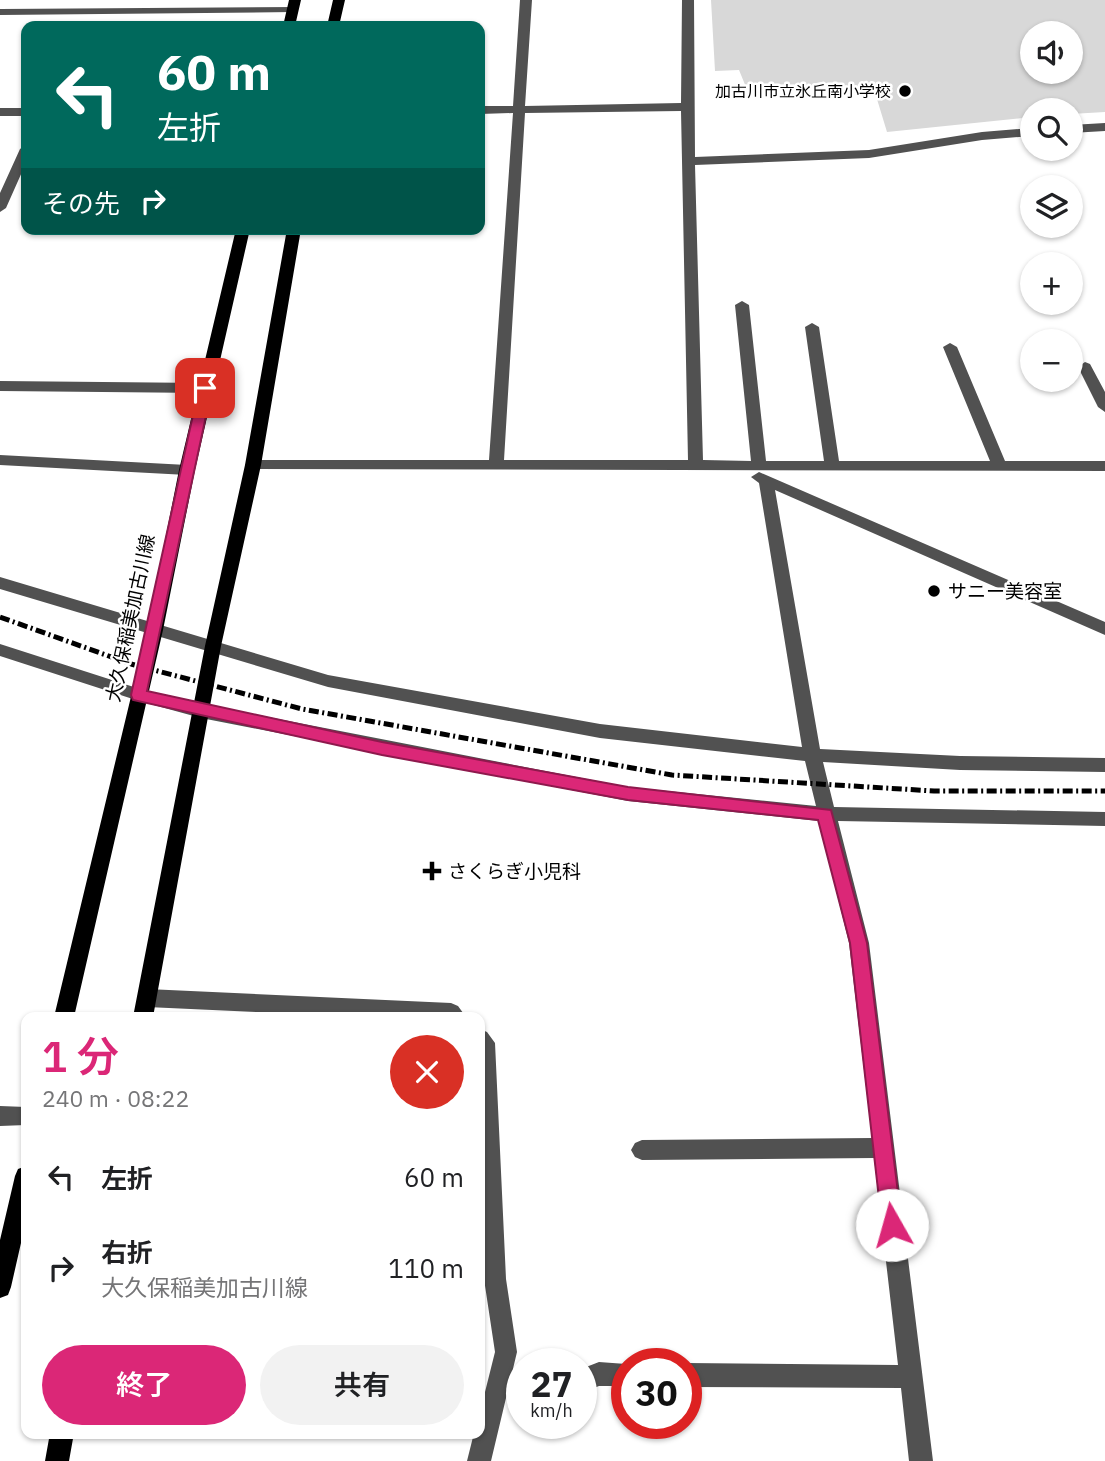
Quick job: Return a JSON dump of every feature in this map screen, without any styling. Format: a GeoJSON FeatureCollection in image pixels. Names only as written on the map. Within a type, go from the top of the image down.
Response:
{"type":"FeatureCollection","features":[{"type":"Feature","properties":{"kind":"main road"},"geometry":{"type":"LineString","coordinates":[[335,21],[339,0]]}},
{"type":"Feature","properties":{"kind":"main road","name":"大久保稲美加古川線"},"geometry":{"type":"LineString","coordinates":[[65,1012],[155,630],[187,470],[242,235]]}},
{"type":"Feature","properties":{"kind":"main road"},"geometry":{"type":"LineString","coordinates":[[145,1007],[201,711],[253,465],[293,235]]}},
{"type":"Feature","properties":{"kind":"main road"},"geometry":{"type":"LineString","coordinates":[[0,1287],[21,1198]]}},
{"type":"Feature","properties":{"kind":"main road"},"geometry":{"type":"LineString","coordinates":[[57,1461],[61,1439]]}},
{"type":"Feature","properties":{"kind":"street"},"geometry":{"type":"LineString","coordinates":[[496,466],[526,0]]}},
{"type":"Feature","properties":{"kind":"street"},"geometry":{"type":"LineString","coordinates":[[688,0],[687,107],[696,465]]}},
{"type":"Feature","properties":{"kind":"street"},"geometry":{"type":"LineString","coordinates":[[0,12],[123,5],[294,4]]}},
{"type":"Feature","properties":{"kind":"street"},"geometry":{"type":"LineString","coordinates":[[485,110],[687,107]]}},
{"type":"Feature","properties":{"kind":"street"},"geometry":{"type":"LineString","coordinates":[[0,112],[21,112]]}},
{"type":"Feature","properties":{"kind":"street"},"geometry":{"type":"LineString","coordinates":[[1083,128],[1105,127]]}},
{"type":"Feature","properties":{"kind":"street"},"geometry":{"type":"LineString","coordinates":[[689,161],[869,154],[982,136],[1020,133]]}},
{"type":"Feature","properties":{"kind":"street"},"geometry":{"type":"LineString","coordinates":[[0,208],[21,160]]}},
{"type":"Feature","properties":{"kind":"street"},"geometry":{"type":"LineString","coordinates":[[743,305],[762,473],[812,755],[859,943],[921,1461]]}},
{"type":"Feature","properties":{"kind":"street"},"geometry":{"type":"LineString","coordinates":[[812,327],[832,466]]}},
{"type":"Feature","properties":{"kind":"street"},"geometry":{"type":"LineString","coordinates":[[950,347],[999,464]]}},
{"type":"Feature","properties":{"kind":"street"},"geometry":{"type":"LineString","coordinates":[[1085,367],[1105,407]]}},
{"type":"Feature","properties":{"kind":"street"},"geometry":{"type":"LineString","coordinates":[[0,386],[205,388]]}},
{"type":"Feature","properties":{"kind":"street"},"geometry":{"type":"LineString","coordinates":[[0,460],[187,470]]}},
{"type":"Feature","properties":{"kind":"street"},"geometry":{"type":"LineString","coordinates":[[253,465],[737,466],[762,473],[1105,629]]}},
{"type":"Feature","properties":{"kind":"street"},"geometry":{"type":"LineString","coordinates":[[762,473],[832,466],[1105,466]]}},
{"type":"Feature","properties":{"kind":"street"},"geometry":{"type":"LineString","coordinates":[[0,583],[328,681],[600,732],[812,755],[960,763],[1105,765]]}},
{"type":"Feature","properties":{"kind":"street"},"geometry":{"type":"LineString","coordinates":[[0,650],[139,695],[201,711],[628,794],[825,814],[1105,819]]}},
{"type":"Feature","properties":{"kind":"street"},"geometry":{"type":"LineString","coordinates":[[145,1007],[392,1008],[451,1012]]}},
{"type":"Feature","properties":{"kind":"street"},"geometry":{"type":"LineString","coordinates":[[485,1044],[495,1279],[506,1352],[485,1437]]}},
{"type":"Feature","properties":{"kind":"street"},"geometry":{"type":"LineString","coordinates":[[0,1115],[21,1116]]}},
{"type":"Feature","properties":{"kind":"street"},"geometry":{"type":"LineString","coordinates":[[642,1150],[882,1148]]}},
{"type":"Feature","properties":{"kind":"street"},"geometry":{"type":"LineString","coordinates":[[702,1375],[911,1377]]}},
{"type":"Feature","properties":{"kind":"street"},"geometry":{"type":"LineString","coordinates":[[479,1461],[484,1439]]}},
{"type":"Feature","properties":{"kind":"shaded area","name":"加古川市立氷丘南小学校"},"geometry":{"type":"Polygon","coordinates":[[[711,0],[1105,0],[1105,112],[1083,113],[1083,98],[1020,98],[1020,118],[887,132],[873,86],[746,87],[739,70],[715,71],[711,0]]]}},
{"type":"Feature","properties":{"kind":"railway"},"geometry":{"type":"LineString","coordinates":[[0,617],[131,664],[302,709],[672,775],[934,791],[1105,791]]}},
{"type":"Feature","properties":{"kind":"place","name":"加古川市立氷丘南小学校"},"geometry":{"type":"Point","coordinates":[905,91]}},
{"type":"Feature","properties":{"kind":"place","name":"サニー美容室"},"geometry":{"type":"Point","coordinates":[934,591]}},
{"type":"Feature","properties":{"kind":"place","name":"さくらぎ小児科"},"geometry":{"type":"Point","coordinates":[432,871]}},
{"type":"Feature","properties":{"kind":"route"},"geometry":{"type":"LineString","coordinates":[[205,388],[139,695],[201,711],[382,748],[628,794],[825,814],[859,943],[892,1225]]}}]}
